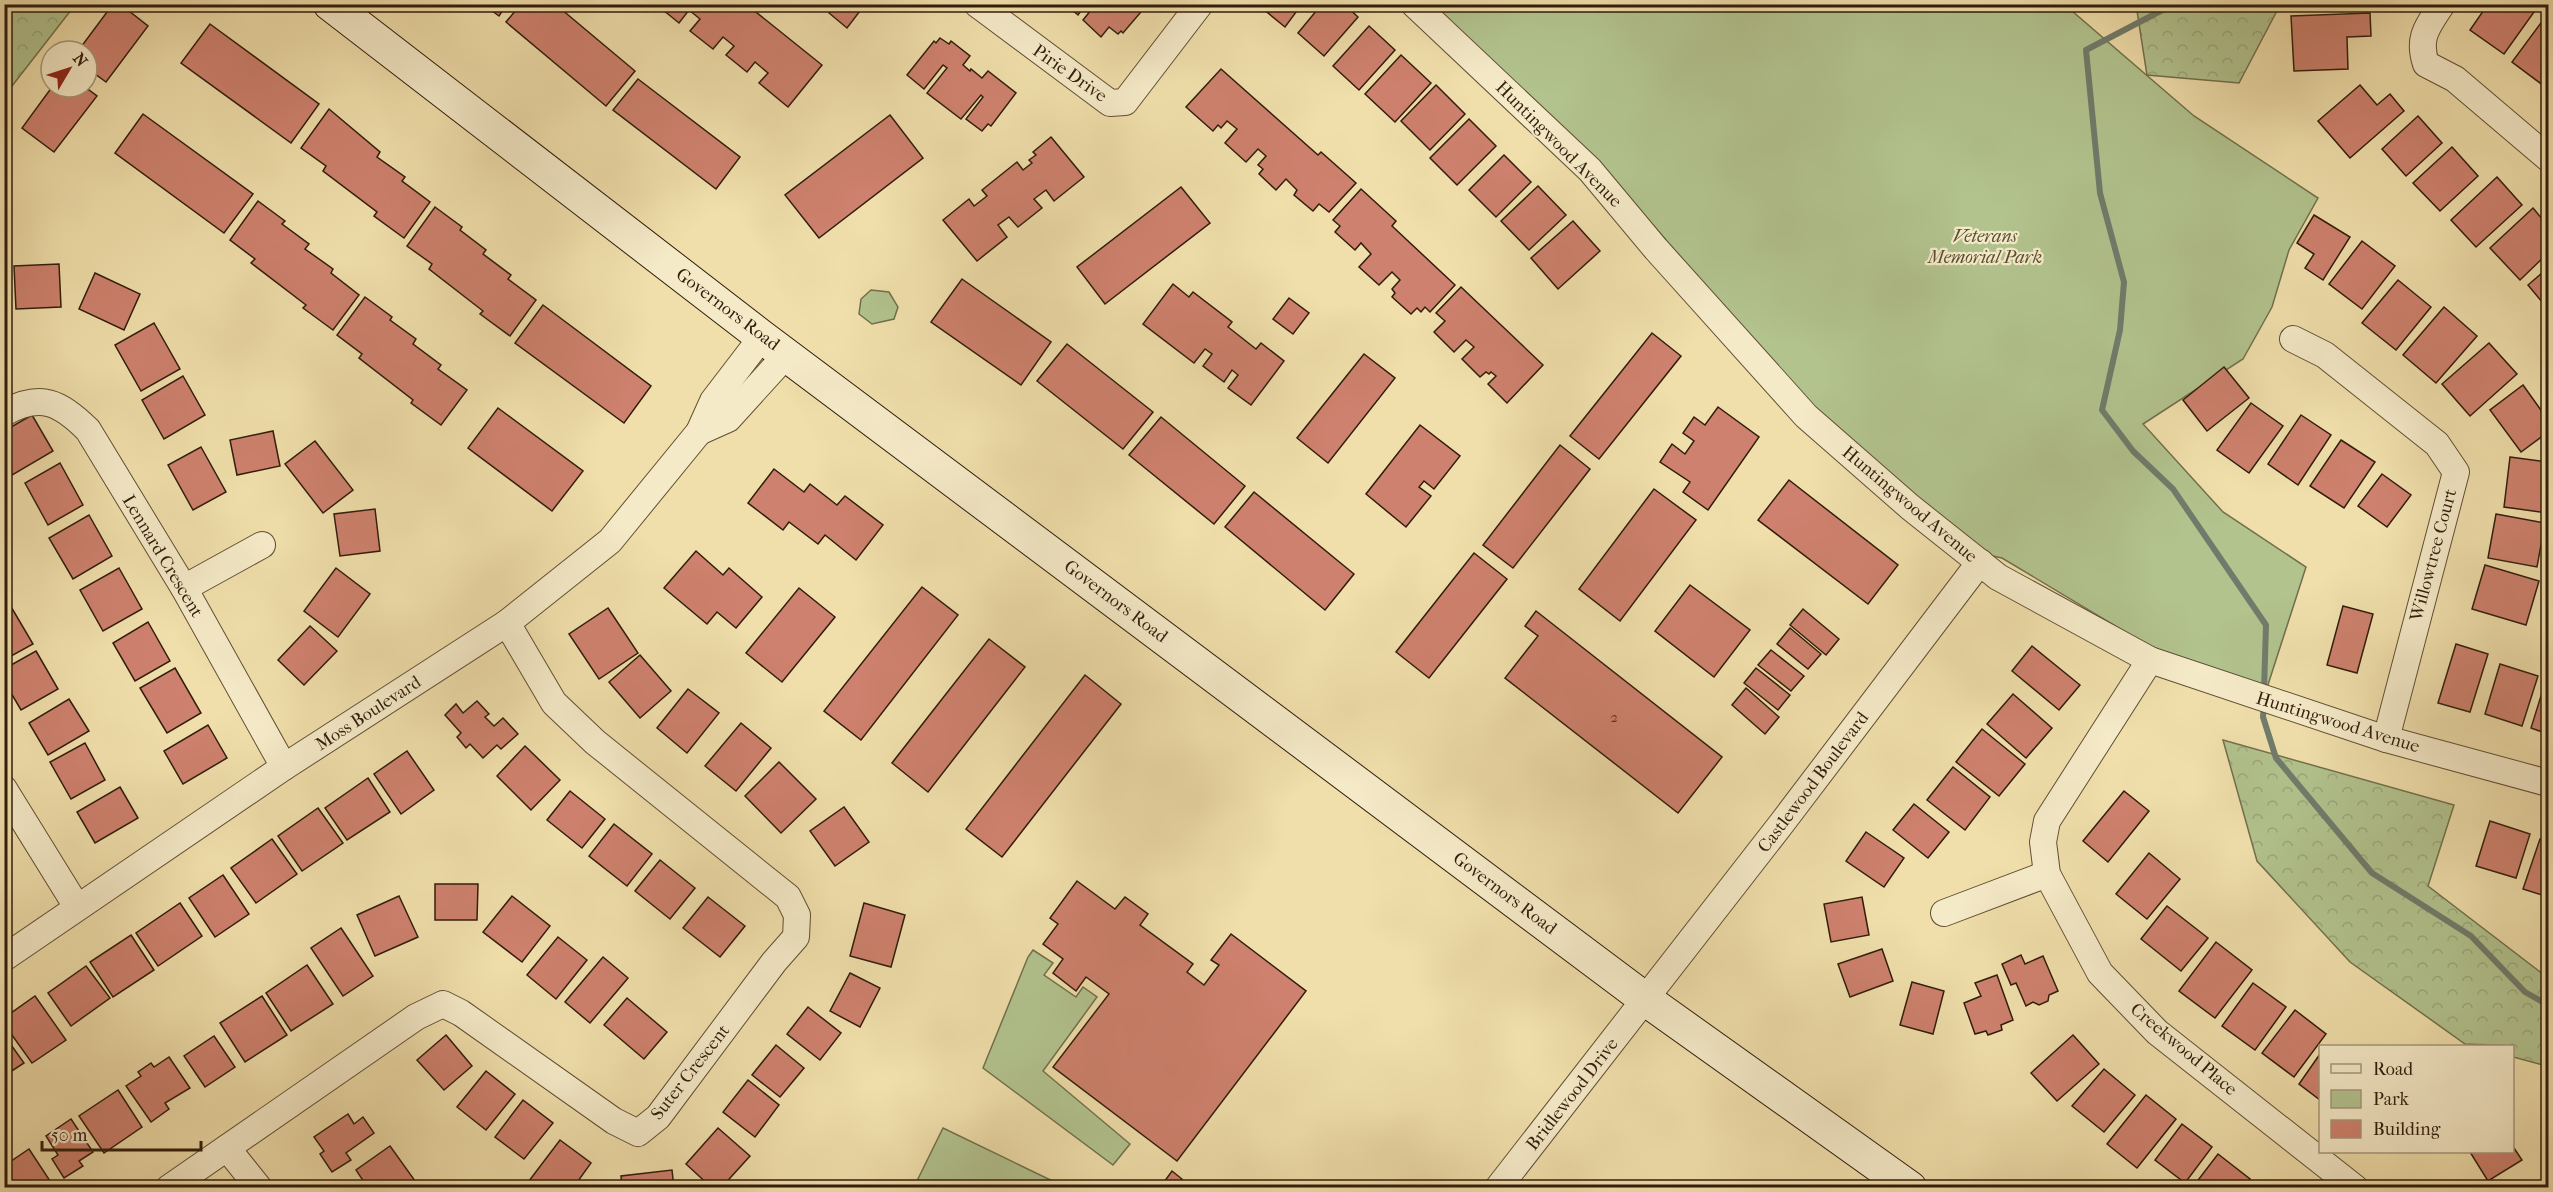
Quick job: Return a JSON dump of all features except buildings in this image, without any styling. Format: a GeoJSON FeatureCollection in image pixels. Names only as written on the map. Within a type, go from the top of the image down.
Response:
{"type":"FeatureCollection","features":[{"type":"Feature","properties":{"kind":"main road","name":"Governors Road"},"geometry":{"type":"LineString","coordinates":[[330,4],[775,346],[1645,999],[1910,1188]]}},
{"type":"Feature","properties":{"kind":"street","name":"Pirie Drive"},"geometry":{"type":"LineString","coordinates":[[977,4],[1110,103],[1125,102],[1200,4]]}},
{"type":"Feature","properties":{"kind":"street","name":"Huntingwood Avenue"},"geometry":{"type":"LineString","coordinates":[[1414,4],[1590,170],[1656,249],[1806,416],[1910,507],[1998,577],[2150,660],[2386,739],[2548,783]]}},
{"type":"Feature","properties":{"kind":"street"},"geometry":{"type":"LineString","coordinates":[[2442,4],[2423,34],[2422,52],[2426,64],[2455,79],[2548,158]]}},
{"type":"Feature","properties":{"kind":"street","name":"Willowtree Court"},"geometry":{"type":"LineString","coordinates":[[2293,339],[2325,355],[2437,444],[2456,472],[2386,739]]}},
{"type":"Feature","properties":{"kind":"street","name":"Moss Boulevard"},"geometry":{"type":"LineString","coordinates":[[4,958],[284,767],[507,623],[610,541],[699,432],[728,419],[775,346]]}},
{"type":"Feature","properties":{"kind":"street","name":"Lennard Crescent"},"geometry":{"type":"LineString","coordinates":[[4,413],[15,407],[44,400],[70,411],[88,430],[184,588],[284,767]]}},
{"type":"Feature","properties":{"kind":"street"},"geometry":{"type":"LineString","coordinates":[[184,588],[262,545]]}},
{"type":"Feature","properties":{"kind":"street","name":"Castlewood Boulevard"},"geometry":{"type":"LineString","coordinates":[[1645,999],[1980,562]]}},
{"type":"Feature","properties":{"kind":"street","name":"Suter Crescent"},"geometry":{"type":"LineString","coordinates":[[169,1188],[416,1017],[443,1004],[461,1012],[614,1121],[638,1133],[658,1117],[774,962],[796,937],[797,915],[788,897],[595,742],[554,703],[507,623]]}},
{"type":"Feature","properties":{"kind":"street","name":"Creekwood Place"},"geometry":{"type":"LineString","coordinates":[[2150,660],[2047,821],[2043,842],[2047,874],[2100,973],[2157,1032],[2355,1188]]}},
{"type":"Feature","properties":{"kind":"street"},"geometry":{"type":"LineString","coordinates":[[4,789],[77,907]]}},
{"type":"Feature","properties":{"kind":"street"},"geometry":{"type":"LineString","coordinates":[[1944,913],[2047,874]]}},
{"type":"Feature","properties":{"kind":"street","name":"Bridlewood Drive"},"geometry":{"type":"LineString","coordinates":[[1498,1188],[1645,999]]}},
{"type":"Feature","properties":{"kind":"street"},"geometry":{"type":"LineString","coordinates":[[227,1148],[259,1188]]}},
{"type":"Feature","properties":{"kind":"green space"},"geometry":{"type":"Polygon","coordinates":[[[4,5],[75,5],[49,39],[39,39],[39,51],[5,95],[4,5]]]}},
{"type":"Feature","properties":{"kind":"green space","name":"Veterans Memorial Park"},"geometry":{"type":"Polygon","coordinates":[[[1433,5],[2065,5],[2194,116],[2318,198],[2289,250],[2272,307],[2243,359],[2143,424],[2223,512],[2306,567],[2265,694],[2157,651],[2002,558],[1988,555],[1908,494],[1815,411],[1652,224],[1567,133],[1433,5]]]}},
{"type":"Feature","properties":{"kind":"green space"},"geometry":{"type":"Polygon","coordinates":[[[2070,5],[2280,5],[2239,83],[2147,75],[2137,11],[2070,5]]]}},
{"type":"Feature","properties":{"kind":"green space"},"geometry":{"type":"Polygon","coordinates":[[[871,290],[889,292],[898,307],[894,319],[872,324],[859,314],[861,299],[871,290]]]}},
{"type":"Feature","properties":{"kind":"green space"},"geometry":{"type":"Polygon","coordinates":[[[2223,740],[2454,805],[2428,886],[2548,978],[2548,1072],[2543,1065],[2514,1057],[2514,1045],[2465,1044],[2350,962],[2257,861],[2223,740]]]}},
{"type":"Feature","properties":{"kind":"green space"},"geometry":{"type":"Polygon","coordinates":[[[1033,950],[1053,963],[1044,975],[1076,997],[1083,987],[1097,997],[1043,1071],[1130,1144],[1113,1165],[983,1068],[1028,957],[1033,950]]]}},
{"type":"Feature","properties":{"kind":"green space"},"geometry":{"type":"Polygon","coordinates":[[[943,1128],[1065,1187],[914,1187],[943,1128]]]}},
{"type":"Feature","properties":{"kind":"waterway"},"geometry":{"type":"LineString","coordinates":[[2174,4],[2086,50],[2100,193],[2124,282],[2120,330],[2102,410],[2133,451],[2173,489],[2266,625],[2264,690]]}},
{"type":"Feature","properties":{"kind":"waterway"},"geometry":{"type":"LineString","coordinates":[[2264,703],[2263,717],[2276,758],[2372,873],[2471,936],[2525,992],[2548,1005]]}}]}
